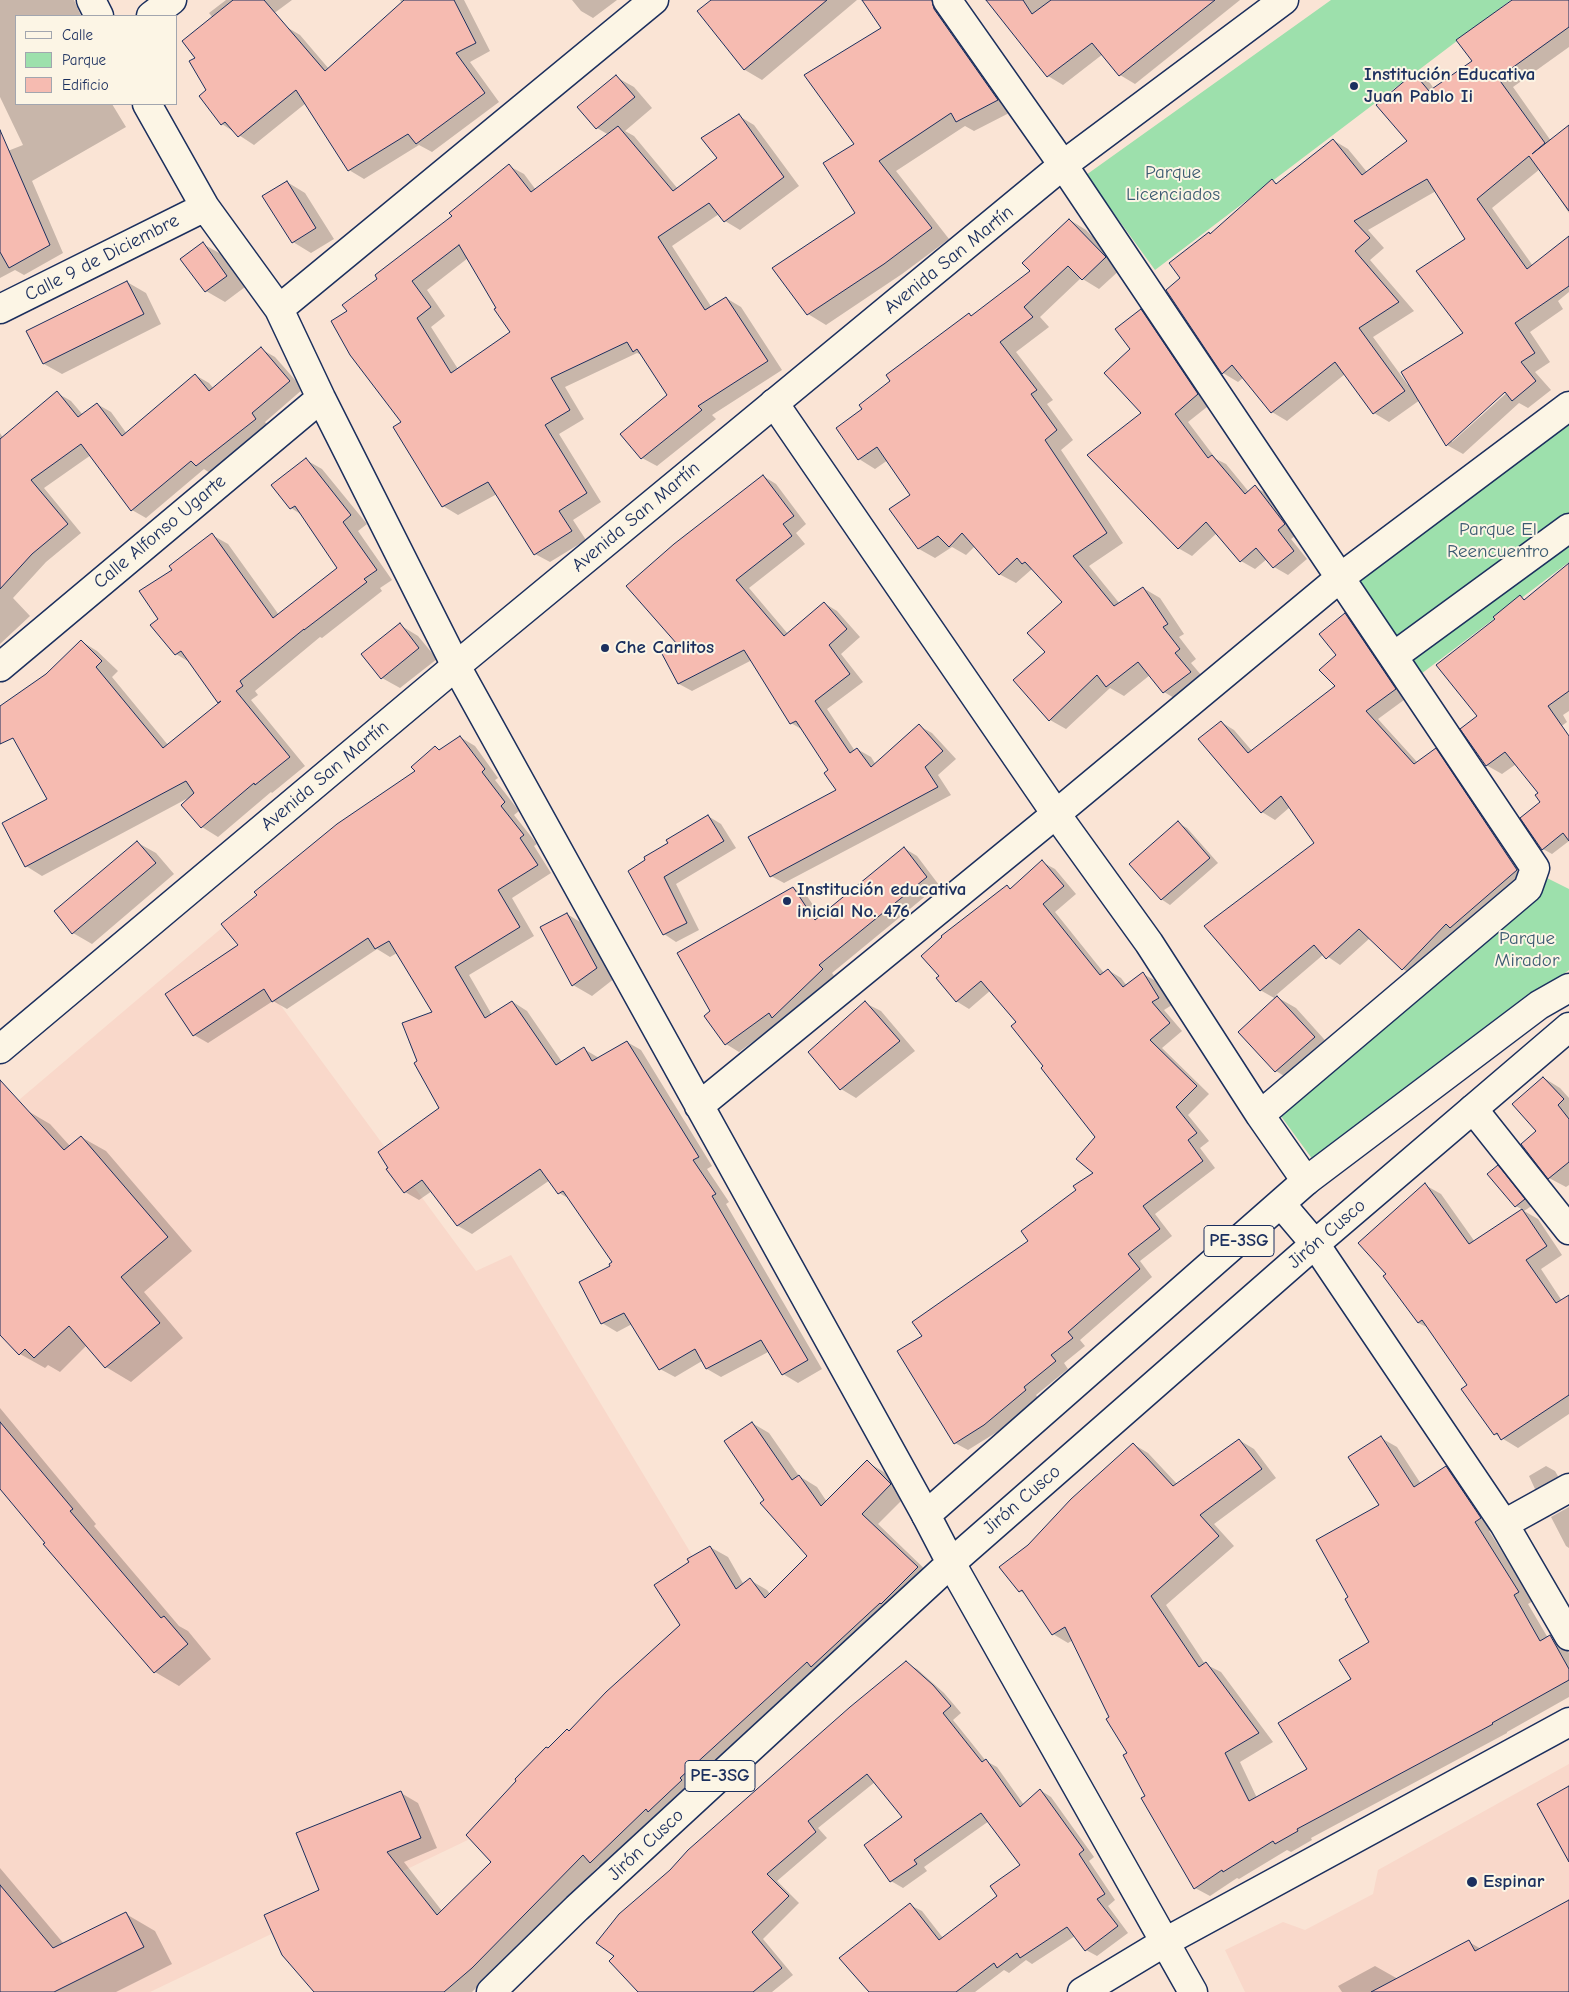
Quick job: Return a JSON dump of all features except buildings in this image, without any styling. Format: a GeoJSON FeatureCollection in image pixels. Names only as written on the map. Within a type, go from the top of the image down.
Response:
{"type":"FeatureCollection","features":[{"type":"Feature","properties":{"kind":"street"},"geometry":{"type":"LineString","coordinates":[[91,0],[98,15]]}},
{"type":"Feature","properties":{"kind":"street"},"geometry":{"type":"LineString","coordinates":[[152,15],[172,0]]}},
{"type":"Feature","properties":{"kind":"street"},"geometry":{"type":"LineString","coordinates":[[279,308],[654,0]]}},
{"type":"Feature","properties":{"kind":"street"},"geometry":{"type":"LineString","coordinates":[[947,0],[1063,165],[1535,868],[1528,888],[1260,1114]]}},
{"type":"Feature","properties":{"kind":"street","name":"Avenida San Martín"},"geometry":{"type":"LineString","coordinates":[[0,1049],[456,666],[1063,165],[1284,0]]}},
{"type":"Feature","properties":{"kind":"street"},"geometry":{"type":"LineString","coordinates":[[147,105],[205,207],[279,308],[321,398],[456,666],[926,1515],[950,1563],[1193,1992]]}},
{"type":"Feature","properties":{"kind":"street","name":"Calle 9 de Diciembre"},"geometry":{"type":"LineString","coordinates":[[0,309],[205,207]]}},
{"type":"Feature","properties":{"kind":"street","name":"Calle Alfonso Ugarte"},"geometry":{"type":"LineString","coordinates":[[0,667],[321,398]]}},
{"type":"Feature","properties":{"kind":"street"},"geometry":{"type":"LineString","coordinates":[[774,403],[1056,814],[1149,943],[1260,1114],[1306,1181]]}},
{"type":"Feature","properties":{"kind":"street"},"geometry":{"type":"LineString","coordinates":[[698,1106],[1056,814],[1341,577],[1569,406]]}},
{"type":"Feature","properties":{"kind":"street"},"geometry":{"type":"LineString","coordinates":[[1394,656],[1569,528]]}},
{"type":"Feature","properties":{"kind":"street","name":"PE-3SG"},"geometry":{"type":"LineString","coordinates":[[926,1515],[1306,1181],[1539,1005],[1569,988]]}},
{"type":"Feature","properties":{"kind":"street","name":"Jirón Cusco"},"geometry":{"type":"LineString","coordinates":[[491,1992],[584,1902],[950,1563],[1315,1244],[1569,1027]]}},
{"type":"Feature","properties":{"kind":"street"},"geometry":{"type":"LineString","coordinates":[[1473,1109],[1569,1230]]}},
{"type":"Feature","properties":{"kind":"street"},"geometry":{"type":"LineString","coordinates":[[1281,1204],[1315,1244],[1504,1524],[1569,1636]]}},
{"type":"Feature","properties":{"kind":"street"},"geometry":{"type":"LineString","coordinates":[[1504,1524],[1569,1488]]}},
{"type":"Feature","properties":{"kind":"street"},"geometry":{"type":"LineString","coordinates":[[1082,1992],[1164,1942],[1569,1722]]}},
{"type":"Feature","properties":{"kind":"shaded area"},"geometry":{"type":"Polygon","coordinates":[[[223,927],[476,1271],[511,1255],[727,1613],[472,1838],[150,1992],[0,1992],[0,1116],[223,927]]]}},
{"type":"Feature","properties":{"kind":"shaded area","name":"Espinar"},"geometry":{"type":"Polygon","coordinates":[[[1569,1764],[1569,1992],[1245,1992],[1225,1950],[1283,1922],[1305,1930],[1373,1894],[1378,1870],[1569,1764]]]}},
{"type":"Feature","properties":{"kind":"green space","name":"Parque Licenciados"},"geometry":{"type":"Polygon","coordinates":[[[1331,0],[1511,0],[1155,270],[1086,175],[1331,0]]]}},
{"type":"Feature","properties":{"kind":"green space","name":"Parque El Reencuentro"},"geometry":{"type":"Polygon","coordinates":[[[1569,412],[1569,562],[1417,677],[1350,579],[1569,412]]]}},
{"type":"Feature","properties":{"kind":"green space","name":"Parque Mirador"},"geometry":{"type":"Polygon","coordinates":[[[1539,874],[1569,889],[1569,970],[1313,1160],[1278,1112],[1539,874]]]}},
{"type":"Feature","properties":{"kind":"place","name":"Institución Educativa Juan Pablo Ii"},"geometry":{"type":"Point","coordinates":[1354,86]}},
{"type":"Feature","properties":{"kind":"place","name":"Che Carlitos"},"geometry":{"type":"Point","coordinates":[605,648]}},
{"type":"Feature","properties":{"kind":"place","name":"Institución educativa inicial No. 476"},"geometry":{"type":"Point","coordinates":[787,901]}},
{"type":"Feature","properties":{"kind":"place","name":"Espinar"},"geometry":{"type":"Point","coordinates":[1472,1882]}}]}
